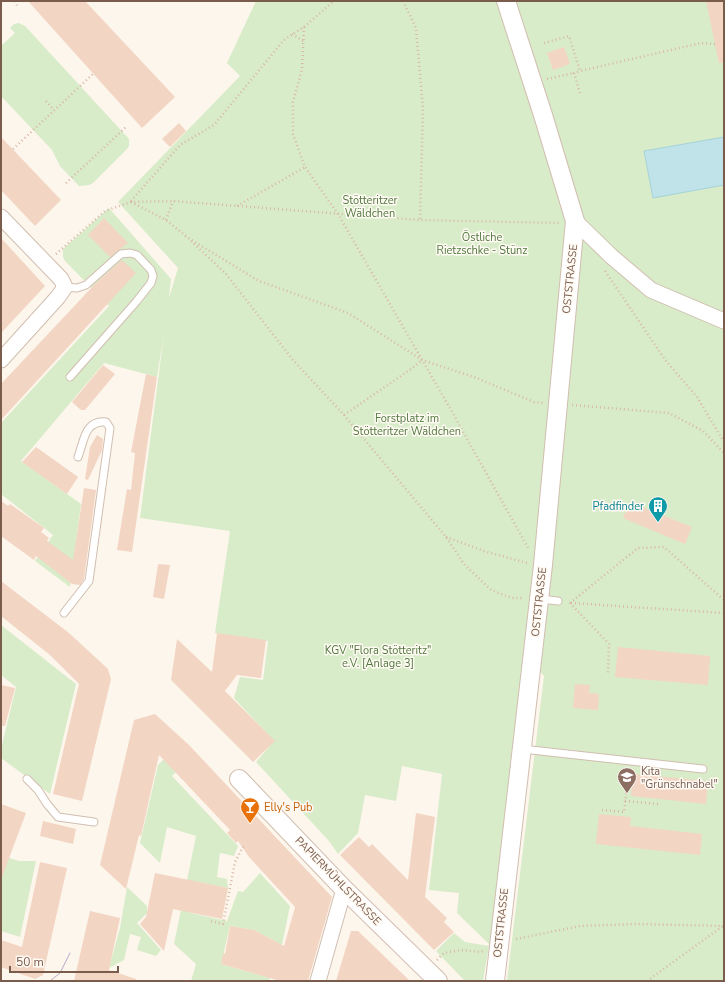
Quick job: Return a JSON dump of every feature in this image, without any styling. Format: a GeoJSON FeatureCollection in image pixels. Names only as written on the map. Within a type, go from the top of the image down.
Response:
{"type":"FeatureCollection","features":[{"type":"Feature","properties":{"kind":"street","name":"OSTSTRASSE"},"geometry":{"type":"LineString","coordinates":[[495,981],[539,599],[540,564],[559,403],[575,222],[544,115],[506,1]]}},
{"type":"Feature","properties":{"kind":"street"},"geometry":{"type":"LineString","coordinates":[[1,217],[61,278],[65,287],[58,297],[1,360]]}},
{"type":"Feature","properties":{"kind":"street","name":"OSTSTRASSE"},"geometry":{"type":"LineString","coordinates":[[575,222],[611,256],[651,290],[724,321]]}},
{"type":"Feature","properties":{"kind":"street","name":"PAPIERMÜHLSTRASSE"},"geometry":{"type":"LineString","coordinates":[[239,779],[344,889],[432,975]]}},
{"type":"Feature","properties":{"kind":"street"},"geometry":{"type":"LineString","coordinates":[[318,981],[344,889]]}},
{"type":"Feature","properties":{"kind":"lane"},"geometry":{"type":"LineString","coordinates":[[65,287],[77,288],[86,285],[120,254],[130,253],[137,255],[151,270],[153,276],[151,283],[136,302],[70,377]]}},
{"type":"Feature","properties":{"kind":"lane"},"geometry":{"type":"LineString","coordinates":[[64,613],[89,582],[110,428],[109,424],[106,422],[97,423],[88,430],[84,435],[78,457]]}},
{"type":"Feature","properties":{"kind":"lane"},"geometry":{"type":"LineString","coordinates":[[539,599],[558,601]]}},
{"type":"Feature","properties":{"kind":"lane"},"geometry":{"type":"LineString","coordinates":[[522,749],[703,769]]}},
{"type":"Feature","properties":{"kind":"lane"},"geometry":{"type":"LineString","coordinates":[[27,779],[38,790],[58,817],[94,822]]}},
{"type":"Feature","properties":{"kind":"path"},"geometry":{"type":"LineString","coordinates":[[15,1],[18,8]]}},
{"type":"Feature","properties":{"kind":"path"},"geometry":{"type":"LineString","coordinates":[[131,202],[180,145],[214,125],[284,40],[304,27],[334,1]]}},
{"type":"Feature","properties":{"kind":"path"},"geometry":{"type":"LineString","coordinates":[[403,1],[416,28],[423,109],[420,220]]}},
{"type":"Feature","properties":{"kind":"path"},"geometry":{"type":"LineString","coordinates":[[304,27],[302,69],[293,102],[293,134],[305,167],[338,214],[540,564]]}},
{"type":"Feature","properties":{"kind":"path"},"geometry":{"type":"LineString","coordinates":[[292,34],[303,42]]}},
{"type":"Feature","properties":{"kind":"path"},"geometry":{"type":"LineString","coordinates":[[544,43],[569,36],[580,71]]}},
{"type":"Feature","properties":{"kind":"path"},"geometry":{"type":"LineString","coordinates":[[546,80],[701,43],[715,44]]}},
{"type":"Feature","properties":{"kind":"path"},"geometry":{"type":"LineString","coordinates":[[574,73],[580,93]]}},
{"type":"Feature","properties":{"kind":"path"},"geometry":{"type":"LineString","coordinates":[[13,149],[93,74]]}},
{"type":"Feature","properties":{"kind":"path"},"geometry":{"type":"LineString","coordinates":[[46,101],[54,110]]}},
{"type":"Feature","properties":{"kind":"path"},"geometry":{"type":"LineString","coordinates":[[66,183],[127,126]]}},
{"type":"Feature","properties":{"kind":"path"},"geometry":{"type":"LineString","coordinates":[[237,206],[305,167]]}},
{"type":"Feature","properties":{"kind":"path"},"geometry":{"type":"LineString","coordinates":[[46,264],[105,211],[131,202],[173,201],[420,220],[554,224],[575,222]]}},
{"type":"Feature","properties":{"kind":"path"},"geometry":{"type":"LineString","coordinates":[[166,220],[173,201]]}},
{"type":"Feature","properties":{"kind":"path"},"geometry":{"type":"LineString","coordinates":[[131,202],[166,220],[186,236],[226,274],[293,360],[344,415],[446,537],[464,564],[491,590],[512,598],[539,599]]}},
{"type":"Feature","properties":{"kind":"path"},"geometry":{"type":"LineString","coordinates":[[186,236],[259,281],[348,313],[422,360],[474,377],[534,402],[559,403],[669,414],[703,431],[724,453]]}},
{"type":"Feature","properties":{"kind":"path"},"geometry":{"type":"LineString","coordinates":[[604,269],[666,361],[697,398],[724,442]]}},
{"type":"Feature","properties":{"kind":"path"},"geometry":{"type":"LineString","coordinates":[[344,415],[422,360]]}},
{"type":"Feature","properties":{"kind":"path"},"geometry":{"type":"LineString","coordinates":[[446,537],[484,551],[524,562],[540,564]]}},
{"type":"Feature","properties":{"kind":"path"},"geometry":{"type":"LineString","coordinates":[[570,602],[638,548],[664,548],[724,600]]}},
{"type":"Feature","properties":{"kind":"path"},"geometry":{"type":"LineString","coordinates":[[570,602],[724,613]]}},
{"type":"Feature","properties":{"kind":"path"},"geometry":{"type":"LineString","coordinates":[[570,602],[609,644],[608,673]]}},
{"type":"Feature","properties":{"kind":"path"},"geometry":{"type":"LineString","coordinates":[[602,810],[624,812],[630,761]]}},
{"type":"Feature","properties":{"kind":"path"},"geometry":{"type":"LineString","coordinates":[[625,801],[658,804]]}},
{"type":"Feature","properties":{"kind":"path"},"geometry":{"type":"LineString","coordinates":[[211,921],[224,924],[235,862],[244,845]]}},
{"type":"Feature","properties":{"kind":"path"},"geometry":{"type":"LineString","coordinates":[[512,940],[580,926],[636,924],[724,926]]}},
{"type":"Feature","properties":{"kind":"path"},"geometry":{"type":"LineString","coordinates":[[647,981],[724,926]]}},
{"type":"Feature","properties":{"kind":"path"},"geometry":{"type":"LineString","coordinates":[[432,975],[444,953],[462,950],[481,952],[486,949]]}},
{"type":"Feature","properties":{"kind":"green space","name":"Östliche Rietzschke - Stünz"},"geometry":{"type":"Polygon","coordinates":[[[256,1],[724,1],[724,981],[507,981],[544,676],[528,658],[490,945],[457,913],[459,893],[429,890],[442,774],[402,766],[396,801],[365,795],[358,833],[338,854],[329,841],[256,762],[274,741],[234,698],[240,677],[263,680],[268,641],[215,633],[230,531],[140,518],[164,334],[157,377],[104,363],[21,461],[81,504],[70,587],[35,561],[53,535],[1,494],[1,423],[109,306],[65,261],[63,257],[63,249],[109,208],[171,279],[169,298],[178,268],[118,202],[240,76],[227,63],[256,1]]]}},
{"type":"Feature","properties":{"kind":"green space"},"geometry":{"type":"Polygon","coordinates":[[[19,23],[25,26],[129,139],[129,146],[127,149],[93,183],[89,185],[79,186],[60,166],[52,150],[1,96],[1,46],[15,33],[10,28],[14,24],[19,23]]]}},
{"type":"Feature","properties":{"kind":"green space"},"geometry":{"type":"Polygon","coordinates":[[[1,625],[76,684],[50,794],[1,758],[1,749],[16,687],[1,675],[1,625]]]}},
{"type":"Feature","properties":{"kind":"green space"},"geometry":{"type":"Polygon","coordinates":[[[181,742],[194,754],[172,776],[238,846],[234,856],[220,853],[217,877],[227,879],[228,888],[197,882],[191,913],[227,921],[238,891],[243,892],[260,873],[290,906],[282,945],[254,930],[230,926],[221,964],[270,978],[269,981],[191,981],[196,964],[174,944],[196,836],[167,827],[160,863],[140,843],[158,765],[181,742]]]}},
{"type":"Feature","properties":{"kind":"green space"},"geometry":{"type":"Polygon","coordinates":[[[1,855],[19,861],[36,861],[20,937],[1,931],[1,855]]]}},
{"type":"Feature","properties":{"kind":"green space"},"geometry":{"type":"Polygon","coordinates":[[[127,887],[147,906],[147,913],[137,923],[161,950],[156,956],[137,950],[141,937],[130,934],[124,960],[109,968],[120,928],[127,887]]]}},
{"type":"Feature","properties":{"kind":"green space"},"geometry":{"type":"Polygon","coordinates":[[[454,933],[465,942],[489,946],[483,981],[465,981],[436,951],[454,933]]]}},
{"type":"Feature","properties":{"kind":"water"},"geometry":{"type":"Polygon","coordinates":[[[724,137],[724,185],[653,198],[644,151],[724,137]]]}},
{"type":"Feature","properties":{"kind":"building"},"geometry":{"type":"Polygon","coordinates":[[[28,1],[85,1],[175,97],[142,128],[28,1]]]}},
{"type":"Feature","properties":{"kind":"building"},"geometry":{"type":"Polygon","coordinates":[[[706,1],[724,1],[724,63],[719,63],[706,1]]]}},
{"type":"Feature","properties":{"kind":"building"},"geometry":{"type":"Polygon","coordinates":[[[564,47],[570,64],[553,70],[547,53],[564,47]]]}},
{"type":"Feature","properties":{"kind":"building"},"geometry":{"type":"Polygon","coordinates":[[[179,123],[186,131],[170,147],[162,139],[179,123]]]}},
{"type":"Feature","properties":{"kind":"building"},"geometry":{"type":"Polygon","coordinates":[[[1,137],[61,200],[35,226],[1,190],[1,137]]]}},
{"type":"Feature","properties":{"kind":"building"},"geometry":{"type":"Polygon","coordinates":[[[104,218],[128,243],[110,257],[88,235],[104,218]]]}},
{"type":"Feature","properties":{"kind":"building"},"geometry":{"type":"Polygon","coordinates":[[[1,238],[45,286],[1,333],[1,238]]]}},
{"type":"Feature","properties":{"kind":"building"},"geometry":{"type":"Polygon","coordinates":[[[122,260],[136,273],[1,420],[1,384],[95,284],[122,260]]]}},
{"type":"Feature","properties":{"kind":"building"},"geometry":{"type":"Polygon","coordinates":[[[103,365],[115,374],[85,410],[81,410],[72,402],[103,365]]]}},
{"type":"Feature","properties":{"kind":"building"},"geometry":{"type":"Polygon","coordinates":[[[146,374],[157,377],[132,552],[117,550],[127,489],[131,490],[135,453],[131,452],[146,374]]]}},
{"type":"Feature","properties":{"kind":"building"},"geometry":{"type":"Polygon","coordinates":[[[97,435],[103,439],[102,450],[88,480],[85,479],[90,447],[97,435]]]}},
{"type":"Feature","properties":{"kind":"building"},"geometry":{"type":"Polygon","coordinates":[[[36,447],[78,477],[67,494],[22,462],[36,447]]]}},
{"type":"Feature","properties":{"kind":"building"},"geometry":{"type":"Polygon","coordinates":[[[84,488],[96,490],[84,579],[80,585],[72,584],[36,556],[34,560],[1,536],[1,501],[8,506],[10,504],[44,528],[41,532],[49,538],[47,541],[73,560],[84,488]]]}},
{"type":"Feature","properties":{"kind":"building","name":"Pfadfinder"},"geometry":{"type":"Polygon","coordinates":[[[630,502],[692,527],[685,544],[623,518],[630,502]]]}},
{"type":"Feature","properties":{"kind":"building"},"geometry":{"type":"Polygon","coordinates":[[[158,564],[170,565],[164,599],[153,597],[158,564]]]}},
{"type":"Feature","properties":{"kind":"building"},"geometry":{"type":"Polygon","coordinates":[[[1,581],[69,633],[108,669],[111,679],[82,801],[53,794],[79,684],[50,655],[1,616],[1,581]]]}},
{"type":"Feature","properties":{"kind":"building"},"geometry":{"type":"Polygon","coordinates":[[[217,633],[266,640],[261,678],[237,675],[225,691],[275,741],[253,762],[171,680],[177,639],[212,672],[217,633]]]}},
{"type":"Feature","properties":{"kind":"building"},"geometry":{"type":"Polygon","coordinates":[[[618,647],[710,656],[708,685],[615,677],[618,647]]]}},
{"type":"Feature","properties":{"kind":"building"},"geometry":{"type":"Polygon","coordinates":[[[575,684],[590,685],[589,693],[599,694],[598,710],[573,708],[575,684]]]}},
{"type":"Feature","properties":{"kind":"building"},"geometry":{"type":"Polygon","coordinates":[[[1,685],[15,688],[5,726],[1,726],[1,685]]]}},
{"type":"Feature","properties":{"kind":"building"},"geometry":{"type":"Polygon","coordinates":[[[155,714],[189,745],[332,897],[308,981],[280,981],[221,964],[223,953],[225,954],[230,926],[254,930],[284,946],[295,907],[249,857],[238,841],[236,843],[227,833],[230,830],[159,755],[141,836],[139,835],[126,889],[100,865],[134,720],[155,714]]]}},
{"type":"Feature","properties":{"kind":"building"},"geometry":{"type":"Polygon","coordinates":[[[633,774],[708,781],[706,804],[631,796],[633,774]]]}},
{"type":"Feature","properties":{"kind":"building"},"geometry":{"type":"Polygon","coordinates":[[[1,804],[26,813],[2,877],[1,877],[1,804]]]}},
{"type":"Feature","properties":{"kind":"building"},"geometry":{"type":"Polygon","coordinates":[[[416,813],[435,817],[425,897],[447,918],[444,922],[454,932],[434,950],[340,855],[359,837],[369,847],[372,844],[408,880],[416,813]]]}},
{"type":"Feature","properties":{"kind":"building"},"geometry":{"type":"Polygon","coordinates":[[[599,814],[631,817],[630,826],[702,834],[700,855],[596,844],[599,814]]]}},
{"type":"Feature","properties":{"kind":"building"},"geometry":{"type":"Polygon","coordinates":[[[43,821],[76,829],[73,844],[40,836],[43,821]]]}},
{"type":"Feature","properties":{"kind":"building"},"geometry":{"type":"Polygon","coordinates":[[[40,862],[67,868],[43,975],[35,979],[1,967],[1,940],[22,947],[40,862]]]}},
{"type":"Feature","properties":{"kind":"building"},"geometry":{"type":"Polygon","coordinates":[[[155,873],[228,888],[222,919],[173,909],[164,951],[140,924],[146,917],[155,873]]]}},
{"type":"Feature","properties":{"kind":"building"},"geometry":{"type":"Polygon","coordinates":[[[90,911],[120,918],[109,970],[136,979],[136,981],[74,981],[90,911]]]}},
{"type":"Feature","properties":{"kind":"building"},"geometry":{"type":"Polygon","coordinates":[[[351,931],[358,931],[410,981],[336,981],[351,931]]]}},
{"type":"Feature","properties":{"kind":"tram line"},"geometry":{"type":"LineString","coordinates":[[50,981],[60,973],[70,953]]}},
{"type":"Feature","properties":{"kind":"place","name":"Pfadfinder"},"geometry":{"type":"Point","coordinates":[658,523]}},
{"type":"Feature","properties":{"kind":"place","name":"Kita \"Grünschnabel\""},"geometry":{"type":"Point","coordinates":[627,794]}},
{"type":"Feature","properties":{"kind":"place","name":"Elly's Pub"},"geometry":{"type":"Point","coordinates":[250,824]}},
{"type":"Feature","properties":{"kind":"park label","name":"Stötteritzer Wäldchen"},"geometry":{"type":"Point","coordinates":[370,206]}},
{"type":"Feature","properties":{"kind":"park label","name":"Forstplatz im Stötteritzer Wäldchen"},"geometry":{"type":"Point","coordinates":[407,424]}},
{"type":"Feature","properties":{"kind":"park label","name":"KGV \"Flora Stötteritz\" e.V. [Anlage 3]"},"geometry":{"type":"Point","coordinates":[378,656]}}]}
